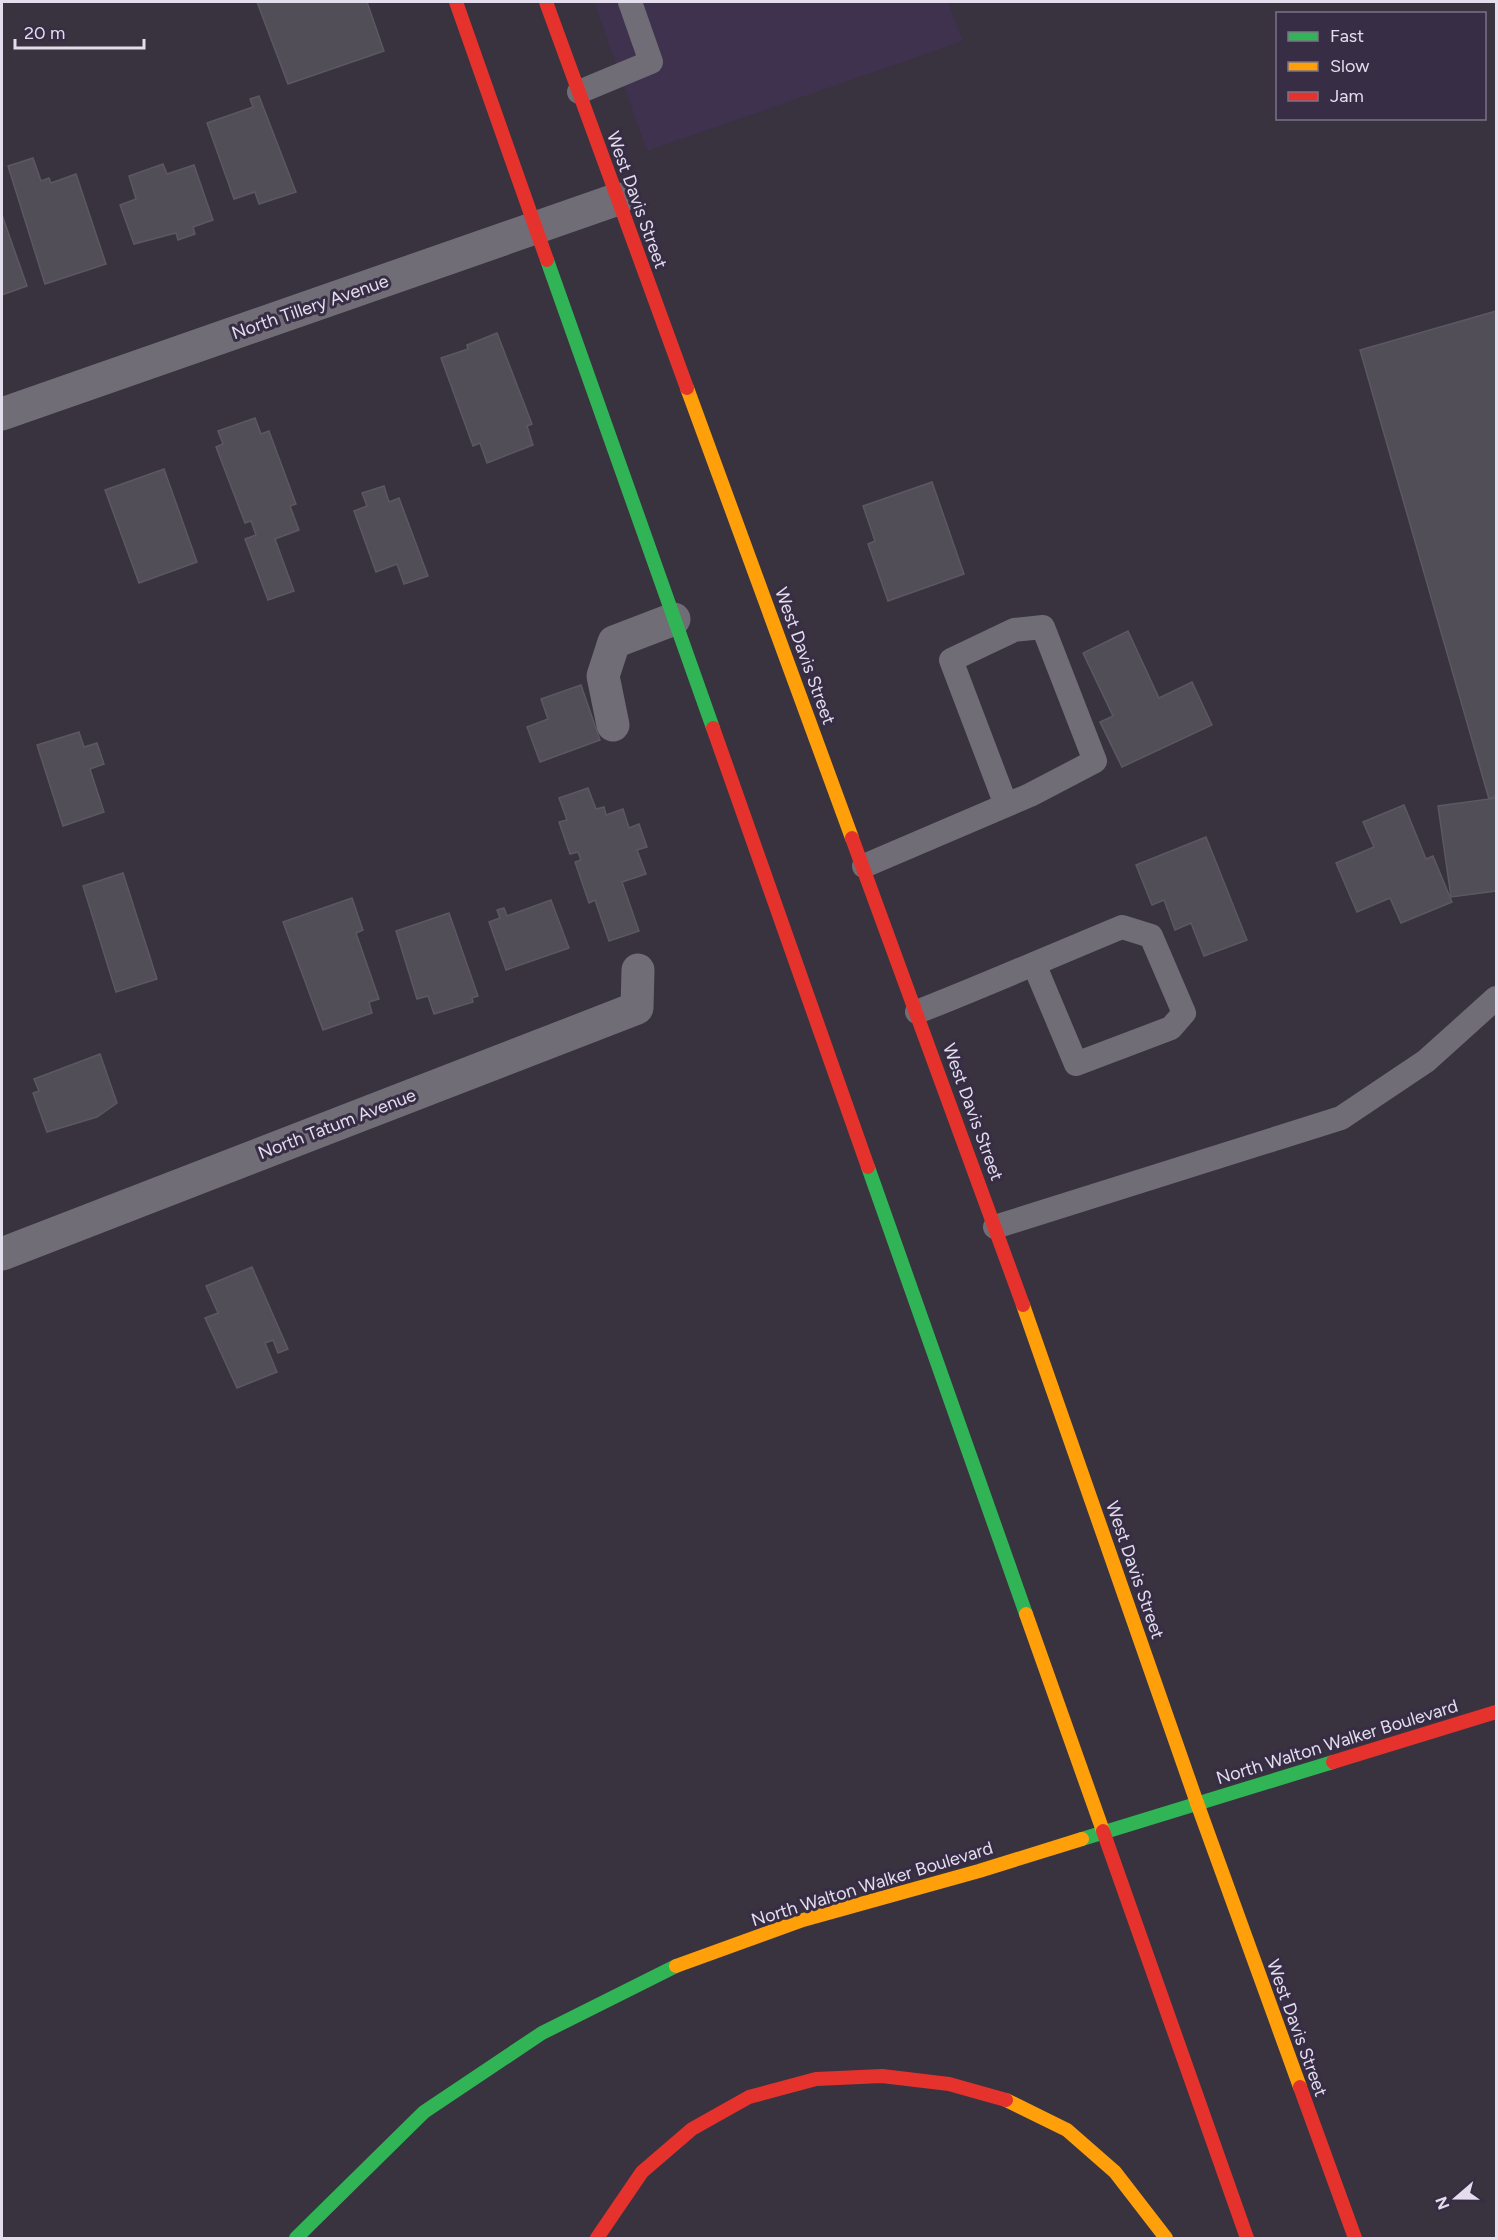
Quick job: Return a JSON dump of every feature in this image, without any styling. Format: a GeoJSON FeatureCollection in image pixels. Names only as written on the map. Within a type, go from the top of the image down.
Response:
{"type":"FeatureCollection","features":[{"type":"Feature","properties":{"kind":"main road"},"geometry":{"type":"LineString","coordinates":[[456,2],[1247,2238]]}},
{"type":"Feature","properties":{"kind":"main road","name":"West Davis Street"},"geometry":{"type":"LineString","coordinates":[[546,2],[995,1227],[1197,1803],[1354,2238]]}},
{"type":"Feature","properties":{"kind":"main road","name":"North Walton Walker Boulevard"},"geometry":{"type":"LineString","coordinates":[[296,2238],[424,2112],[542,2033],[668,1970],[803,1920],[979,1871],[1497,1712]]}},
{"type":"Feature","properties":{"kind":"main road"},"geometry":{"type":"LineString","coordinates":[[597,2238],[642,2172],[692,2129],[749,2097],[816,2079],[882,2076],[949,2084],[1010,2101],[1067,2130],[1116,2172],[1166,2238]]}},
{"type":"Feature","properties":{"kind":"street","name":"North Tillery Avenue"},"geometry":{"type":"LineString","coordinates":[[2,414],[618,200]]}},
{"type":"Feature","properties":{"kind":"street"},"geometry":{"type":"LineString","coordinates":[[613,725],[603,676],[614,642],[674,619]]}},
{"type":"Feature","properties":{"kind":"street","name":"North Tatum Avenue"},"geometry":{"type":"LineString","coordinates":[[2,1254],[637,1008],[638,970]]}},
{"type":"Feature","properties":{"kind":"lane"},"geometry":{"type":"LineString","coordinates":[[579,92],[651,62],[630,2]]}},
{"type":"Feature","properties":{"kind":"lane"},"geometry":{"type":"LineString","coordinates":[[864,866],[1030,795],[1095,760],[1043,627],[1014,630],[951,660],[1006,805]]}},
{"type":"Feature","properties":{"kind":"lane"},"geometry":{"type":"LineString","coordinates":[[917,1012],[1122,927],[1151,936],[1184,1013],[1171,1028],[1076,1064],[1034,964]]}},
{"type":"Feature","properties":{"kind":"lane"},"geometry":{"type":"LineString","coordinates":[[995,1227],[1341,1118],[1426,1060],[1497,998]]}},
{"type":"Feature","properties":{"kind":"shaded area"},"geometry":{"type":"Polygon","coordinates":[[[594,2],[948,2],[963,41],[647,151],[594,2]]]}},
{"type":"Feature","properties":{"kind":"building"},"geometry":{"type":"Polygon","coordinates":[[[257,2],[367,2],[384,51],[288,84],[257,2]]]}},
{"type":"Feature","properties":{"kind":"building"},"geometry":{"type":"Polygon","coordinates":[[[259,96],[296,192],[259,204],[255,192],[234,199],[207,123],[253,107],[250,99],[259,96]]]}},
{"type":"Feature","properties":{"kind":"building"},"geometry":{"type":"Polygon","coordinates":[[[33,158],[41,181],[49,178],[51,183],[76,174],[106,264],[45,284],[8,166],[33,158]]]}},
{"type":"Feature","properties":{"kind":"building"},"geometry":{"type":"Polygon","coordinates":[[[163,164],[167,174],[194,165],[213,220],[193,227],[195,234],[178,240],[176,233],[134,244],[120,205],[136,199],[129,176],[163,164]]]}},
{"type":"Feature","properties":{"kind":"building"},"geometry":{"type":"Polygon","coordinates":[[[2,215],[27,286],[2,295],[2,215]]]}},
{"type":"Feature","properties":{"kind":"building"},"geometry":{"type":"Polygon","coordinates":[[[1496,311],[1496,796],[1489,799],[1360,350],[1496,311]]]}},
{"type":"Feature","properties":{"kind":"building"},"geometry":{"type":"Polygon","coordinates":[[[497,333],[532,424],[527,426],[533,445],[487,463],[480,443],[473,446],[441,358],[468,349],[467,345],[497,333]]]}},
{"type":"Feature","properties":{"kind":"building"},"geometry":{"type":"Polygon","coordinates":[[[255,418],[261,434],[269,431],[296,504],[290,506],[299,530],[275,539],[294,591],[268,600],[245,539],[256,535],[251,521],[245,523],[216,447],[223,444],[218,431],[255,418]]]}},
{"type":"Feature","properties":{"kind":"building"},"geometry":{"type":"Polygon","coordinates":[[[164,469],[197,562],[139,583],[105,490],[164,469]]]}},
{"type":"Feature","properties":{"kind":"building"},"geometry":{"type":"Polygon","coordinates":[[[932,482],[964,574],[888,601],[868,544],[875,541],[863,506],[932,482]]]}},
{"type":"Feature","properties":{"kind":"building"},"geometry":{"type":"Polygon","coordinates":[[[384,486],[389,502],[399,498],[428,576],[404,584],[397,564],[376,572],[354,511],[367,506],[362,493],[384,486]]]}},
{"type":"Feature","properties":{"kind":"building"},"geometry":{"type":"Polygon","coordinates":[[[1128,631],[1159,698],[1192,682],[1212,725],[1122,767],[1100,722],[1113,716],[1083,653],[1128,631]]]}},
{"type":"Feature","properties":{"kind":"building"},"geometry":{"type":"Polygon","coordinates":[[[581,685],[600,740],[540,762],[527,727],[548,719],[541,699],[581,685]]]}},
{"type":"Feature","properties":{"kind":"building"},"geometry":{"type":"Polygon","coordinates":[[[79,732],[84,747],[97,743],[104,764],[90,769],[104,812],[63,826],[37,745],[79,732]]]}},
{"type":"Feature","properties":{"kind":"building"},"geometry":{"type":"Polygon","coordinates":[[[588,788],[596,809],[604,807],[606,815],[623,809],[629,828],[639,824],[647,847],[637,850],[646,874],[622,882],[639,931],[609,941],[595,900],[589,903],[575,862],[581,860],[578,852],[570,854],[559,822],[567,820],[559,798],[588,788]]]}},
{"type":"Feature","properties":{"kind":"building"},"geometry":{"type":"Polygon","coordinates":[[[1496,798],[1496,891],[1451,897],[1438,806],[1496,798]]]}},
{"type":"Feature","properties":{"kind":"building"},"geometry":{"type":"Polygon","coordinates":[[[1404,805],[1426,859],[1433,856],[1452,902],[1401,923],[1390,898],[1357,912],[1336,863],[1374,847],[1363,822],[1404,805]]]}},
{"type":"Feature","properties":{"kind":"building"},"geometry":{"type":"Polygon","coordinates":[[[1206,837],[1247,940],[1204,956],[1191,923],[1175,930],[1164,900],[1152,905],[1136,865],[1206,837]]]}},
{"type":"Feature","properties":{"kind":"building"},"geometry":{"type":"Polygon","coordinates":[[[123,873],[157,979],[116,992],[83,886],[123,873]]]}},
{"type":"Feature","properties":{"kind":"building"},"geometry":{"type":"Polygon","coordinates":[[[352,898],[363,930],[356,933],[379,999],[369,1002],[372,1013],[323,1030],[283,922],[352,898]]]}},
{"type":"Feature","properties":{"kind":"building"},"geometry":{"type":"Polygon","coordinates":[[[551,900],[569,948],[506,970],[489,922],[500,918],[497,910],[504,908],[507,916],[551,900]]]}},
{"type":"Feature","properties":{"kind":"building"},"geometry":{"type":"Polygon","coordinates":[[[449,913],[478,996],[472,998],[473,1002],[434,1014],[428,996],[417,999],[396,931],[449,913]]]}},
{"type":"Feature","properties":{"kind":"building"},"geometry":{"type":"Polygon","coordinates":[[[100,1054],[117,1103],[97,1117],[47,1132],[33,1093],[39,1091],[34,1079],[100,1054]]]}},
{"type":"Feature","properties":{"kind":"building"},"geometry":{"type":"Polygon","coordinates":[[[252,1267],[288,1349],[278,1353],[273,1340],[265,1343],[277,1372],[237,1388],[205,1318],[218,1313],[206,1286],[252,1267]]]}},
{"type":"Feature","properties":{"kind":"traffic: fast"},"geometry":{"type":"LineString","coordinates":[[547,260],[713,728]]}},
{"type":"Feature","properties":{"kind":"traffic: fast"},"geometry":{"type":"LineString","coordinates":[[868,1167],[1026,1614]]}},
{"type":"Feature","properties":{"kind":"traffic: fast"},"geometry":{"type":"LineString","coordinates":[[1082,1839],[1333,1762]]}},
{"type":"Feature","properties":{"kind":"traffic: fast"},"geometry":{"type":"LineString","coordinates":[[296,2238],[424,2112],[542,2033],[676,1966]]}},
{"type":"Feature","properties":{"kind":"traffic: slow"},"geometry":{"type":"LineString","coordinates":[[687,388],[852,838]]}},
{"type":"Feature","properties":{"kind":"traffic: slow"},"geometry":{"type":"LineString","coordinates":[[1023,1305],[1197,1803]]}},
{"type":"Feature","properties":{"kind":"traffic: slow"},"geometry":{"type":"LineString","coordinates":[[1026,1614],[1103,1831]]}},
{"type":"Feature","properties":{"kind":"traffic: slow"},"geometry":{"type":"LineString","coordinates":[[1197,1803],[1300,2087]]}},
{"type":"Feature","properties":{"kind":"traffic: slow"},"geometry":{"type":"LineString","coordinates":[[676,1966],[803,1920],[979,1871],[1082,1839]]}},
{"type":"Feature","properties":{"kind":"traffic: slow"},"geometry":{"type":"LineString","coordinates":[[1006,2100],[1067,2130],[1115,2172],[1166,2238]]}},
{"type":"Feature","properties":{"kind":"traffic: jam"},"geometry":{"type":"LineString","coordinates":[[456,2],[547,260]]}},
{"type":"Feature","properties":{"kind":"traffic: jam"},"geometry":{"type":"LineString","coordinates":[[546,2],[687,388]]}},
{"type":"Feature","properties":{"kind":"traffic: jam"},"geometry":{"type":"LineString","coordinates":[[713,728],[868,1167]]}},
{"type":"Feature","properties":{"kind":"traffic: jam"},"geometry":{"type":"LineString","coordinates":[[852,838],[1023,1305]]}},
{"type":"Feature","properties":{"kind":"traffic: jam"},"geometry":{"type":"LineString","coordinates":[[1333,1762],[1496,1712]]}},
{"type":"Feature","properties":{"kind":"traffic: jam"},"geometry":{"type":"LineString","coordinates":[[1103,1831],[1247,2238]]}},
{"type":"Feature","properties":{"kind":"traffic: jam"},"geometry":{"type":"LineString","coordinates":[[597,2238],[642,2172],[692,2129],[749,2097],[816,2079],[882,2076],[949,2084],[1006,2100]]}},
{"type":"Feature","properties":{"kind":"traffic: jam"},"geometry":{"type":"LineString","coordinates":[[1300,2087],[1355,2238]]}}]}
